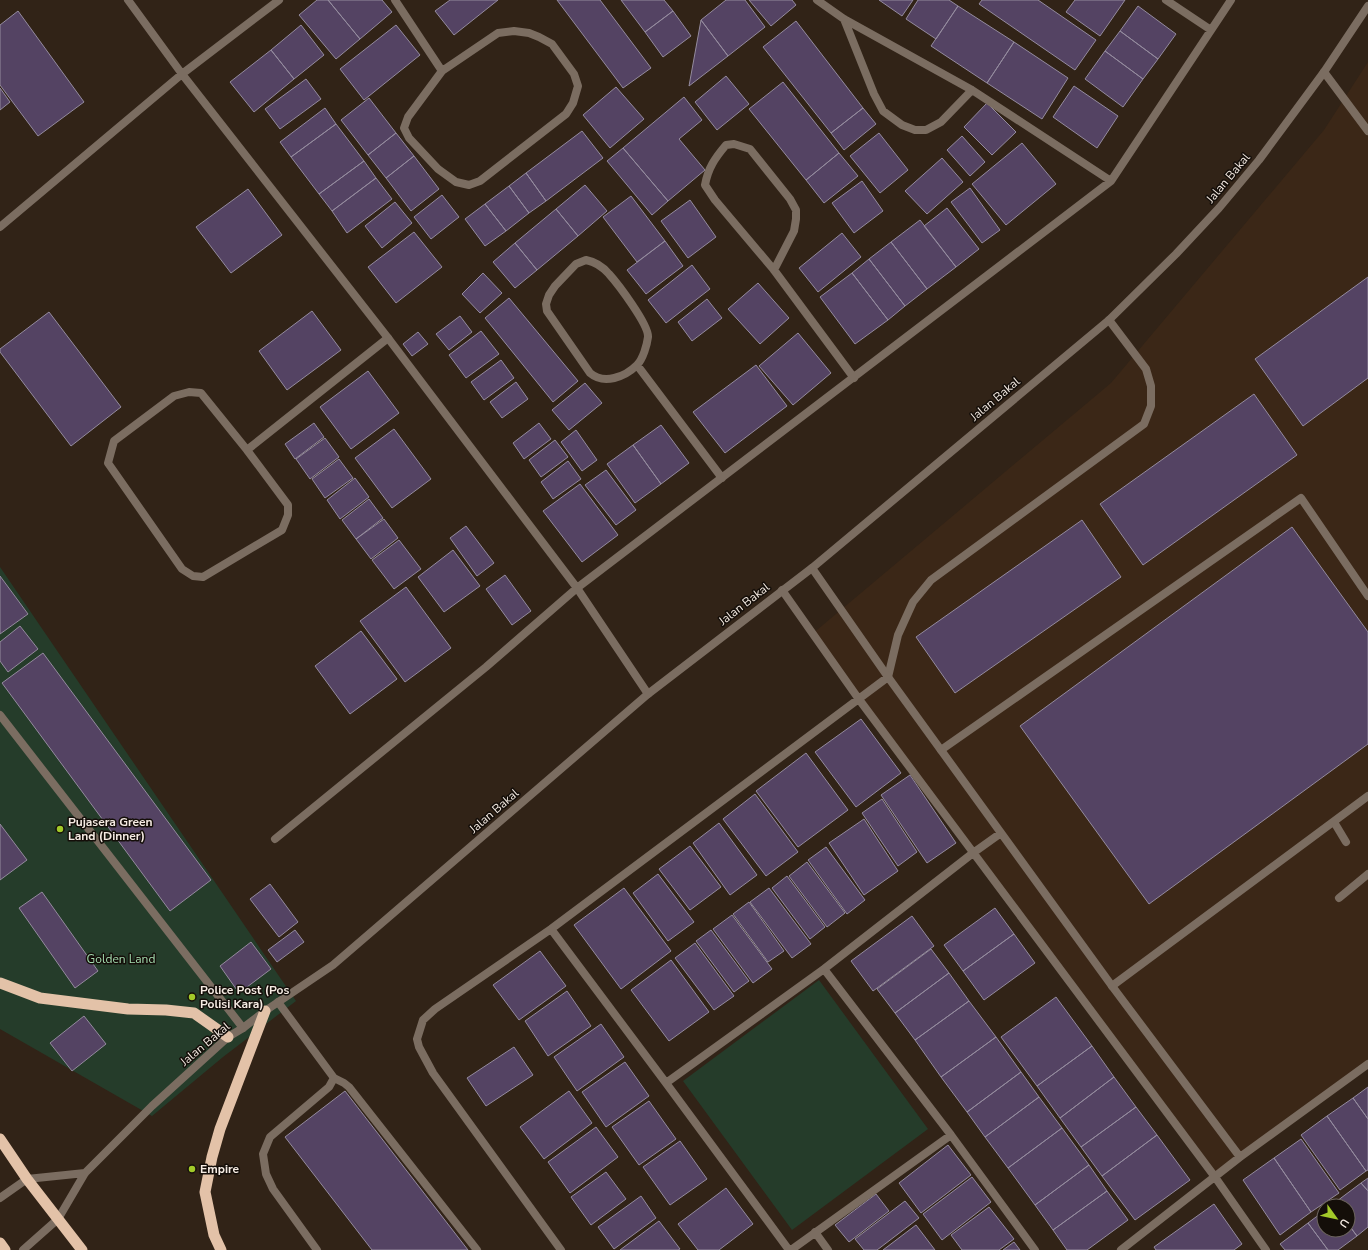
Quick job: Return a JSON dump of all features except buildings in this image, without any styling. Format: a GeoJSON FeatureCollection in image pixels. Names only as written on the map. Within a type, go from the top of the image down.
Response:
{"type":"FeatureCollection","features":[{"type":"Feature","properties":{"kind":"highway"},"geometry":{"type":"LineString","coordinates":[[0,983],[40,998],[128,1009],[166,1010],[194,1013],[228,1037]]}},
{"type":"Feature","properties":{"kind":"highway"},"geometry":{"type":"LineString","coordinates":[[221,1250],[214,1235],[205,1192],[212,1157],[220,1129],[265,1010]]}},
{"type":"Feature","properties":{"kind":"highway"},"geometry":{"type":"LineString","coordinates":[[0,1138],[27,1179],[82,1250]]}},
{"type":"Feature","properties":{"kind":"highway"},"geometry":{"type":"LineString","coordinates":[[0,1243],[5,1250]]}},
{"type":"Feature","properties":{"kind":"street"},"geometry":{"type":"LineString","coordinates":[[128,0],[182,74],[388,338],[577,588],[648,694]]}},
{"type":"Feature","properties":{"kind":"street"},"geometry":{"type":"LineString","coordinates":[[0,227],[182,74],[279,0]]}},
{"type":"Feature","properties":{"kind":"street"},"geometry":{"type":"LineString","coordinates":[[395,0],[442,71]]}},
{"type":"Feature","properties":{"kind":"street"},"geometry":{"type":"LineString","coordinates":[[817,0],[844,19],[972,90],[1110,181]]}},
{"type":"Feature","properties":{"kind":"street"},"geometry":{"type":"LineString","coordinates":[[1166,0],[1211,30]]}},
{"type":"Feature","properties":{"kind":"street"},"geometry":{"type":"LineString","coordinates":[[275,839],[486,666],[577,588],[854,378],[1110,181],[1231,0]]}},
{"type":"Feature","properties":{"kind":"street","name":"Jalan Bakal"},"geometry":{"type":"LineString","coordinates":[[23,1250],[58,1219],[86,1173],[152,1106],[228,1037],[243,1028],[265,1010],[333,965],[648,694],[812,568],[1109,320],[1176,254],[1219,208],[1259,160],[1324,72],[1368,6]]}},
{"type":"Feature","properties":{"kind":"street"},"geometry":{"type":"LineString","coordinates":[[844,19],[874,94],[884,111],[902,125],[914,130],[926,130],[942,122],[972,90]]}},
{"type":"Feature","properties":{"kind":"street"},"geometry":{"type":"LineString","coordinates":[[514,31],[534,35],[552,44],[574,74],[578,86],[573,103],[566,114],[480,181],[469,185],[456,182],[438,169],[409,138],[404,128],[408,117],[442,71],[498,33],[514,31]]}},
{"type":"Feature","properties":{"kind":"street"},"geometry":{"type":"LineString","coordinates":[[1324,72],[1368,131]]}},
{"type":"Feature","properties":{"kind":"street"},"geometry":{"type":"LineString","coordinates":[[774,270],[794,231],[796,210],[790,199],[750,149],[734,144],[726,146],[714,160],[709,169],[706,185],[715,200],[774,270],[854,378]]}},
{"type":"Feature","properties":{"kind":"street"},"geometry":{"type":"LineString","coordinates":[[586,260],[592,261],[609,274],[625,294],[642,322],[648,335],[642,357],[637,365],[620,376],[609,380],[596,378],[590,373],[547,312],[546,304],[549,295],[555,286],[576,264],[586,260]]}},
{"type":"Feature","properties":{"kind":"street"},"geometry":{"type":"LineString","coordinates":[[561,1250],[433,1073],[419,1047],[417,1039],[423,1020],[435,1009],[551,930],[888,676],[898,634],[913,602],[931,580],[1144,424],[1151,406],[1151,386],[1146,370],[1109,320]]}},
{"type":"Feature","properties":{"kind":"street"},"geometry":{"type":"LineString","coordinates":[[247,450],[388,338]]}},
{"type":"Feature","properties":{"kind":"street"},"geometry":{"type":"LineString","coordinates":[[637,365],[722,478]]}},
{"type":"Feature","properties":{"kind":"street"},"geometry":{"type":"LineString","coordinates":[[189,392],[201,393],[247,450],[288,505],[288,515],[282,530],[203,577],[193,576],[182,569],[108,463],[114,441],[174,396],[189,392]]}},
{"type":"Feature","properties":{"kind":"street"},"geometry":{"type":"LineString","coordinates":[[941,750],[1301,498],[1368,596]]}},
{"type":"Feature","properties":{"kind":"street"},"geometry":{"type":"LineString","coordinates":[[812,568],[941,750],[1112,986],[1240,1157]]}},
{"type":"Feature","properties":{"kind":"street"},"geometry":{"type":"LineString","coordinates":[[782,590],[858,698],[1215,1177],[1266,1250]]}},
{"type":"Feature","properties":{"kind":"street"},"geometry":{"type":"LineString","coordinates":[[0,715],[243,1028]]}},
{"type":"Feature","properties":{"kind":"street"},"geometry":{"type":"LineString","coordinates":[[1112,986],[1368,796]]}},
{"type":"Feature","properties":{"kind":"street"},"geometry":{"type":"LineString","coordinates":[[1334,822],[1346,842]]}},
{"type":"Feature","properties":{"kind":"street"},"geometry":{"type":"LineString","coordinates":[[666,1082],[824,970],[973,853],[1001,833]]}},
{"type":"Feature","properties":{"kind":"street"},"geometry":{"type":"LineString","coordinates":[[1339,898],[1368,874]]}},
{"type":"Feature","properties":{"kind":"street"},"geometry":{"type":"LineString","coordinates":[[551,930],[790,1250],[951,1134]]}},
{"type":"Feature","properties":{"kind":"street"},"geometry":{"type":"LineString","coordinates":[[824,970],[951,1134],[1035,1250]]}},
{"type":"Feature","properties":{"kind":"street"},"geometry":{"type":"LineString","coordinates":[[278,1002],[334,1078],[344,1083],[349,1088],[477,1250]]}},
{"type":"Feature","properties":{"kind":"street"},"geometry":{"type":"LineString","coordinates":[[1121,1250],[1240,1157],[1368,1064]]}},
{"type":"Feature","properties":{"kind":"street"},"geometry":{"type":"LineString","coordinates":[[317,1250],[273,1189],[266,1174],[263,1154],[270,1137],[329,1087],[334,1078]]}},
{"type":"Feature","properties":{"kind":"street"},"geometry":{"type":"LineString","coordinates":[[0,1198],[27,1179],[86,1173]]}},
{"type":"Feature","properties":{"kind":"street"},"geometry":{"type":"LineString","coordinates":[[815,1232],[828,1250]]}},
{"type":"Feature","properties":{"kind":"shaded area"},"geometry":{"type":"Polygon","coordinates":[[[1368,62],[1368,1067],[1215,1177],[811,635],[1111,383],[1324,130],[1368,62]]]}},
{"type":"Feature","properties":{"kind":"green space","name":"Golden Land"},"geometry":{"type":"Polygon","coordinates":[[[0,567],[296,1001],[223,1057],[152,1116],[0,1029],[0,567]]]}},
{"type":"Feature","properties":{"kind":"green space"},"geometry":{"type":"Polygon","coordinates":[[[819,980],[928,1129],[792,1230],[683,1081],[819,980]]]}},
{"type":"Feature","properties":{"kind":"place","name":"Pujasera Green Land (Dinner)"},"geometry":{"type":"Point","coordinates":[60,829]}},
{"type":"Feature","properties":{"kind":"place","name":"Police Post (Pos Polisi Kara)"},"geometry":{"type":"Point","coordinates":[192,997]}},
{"type":"Feature","properties":{"kind":"place","name":"Empire"},"geometry":{"type":"Point","coordinates":[192,1169]}}]}
